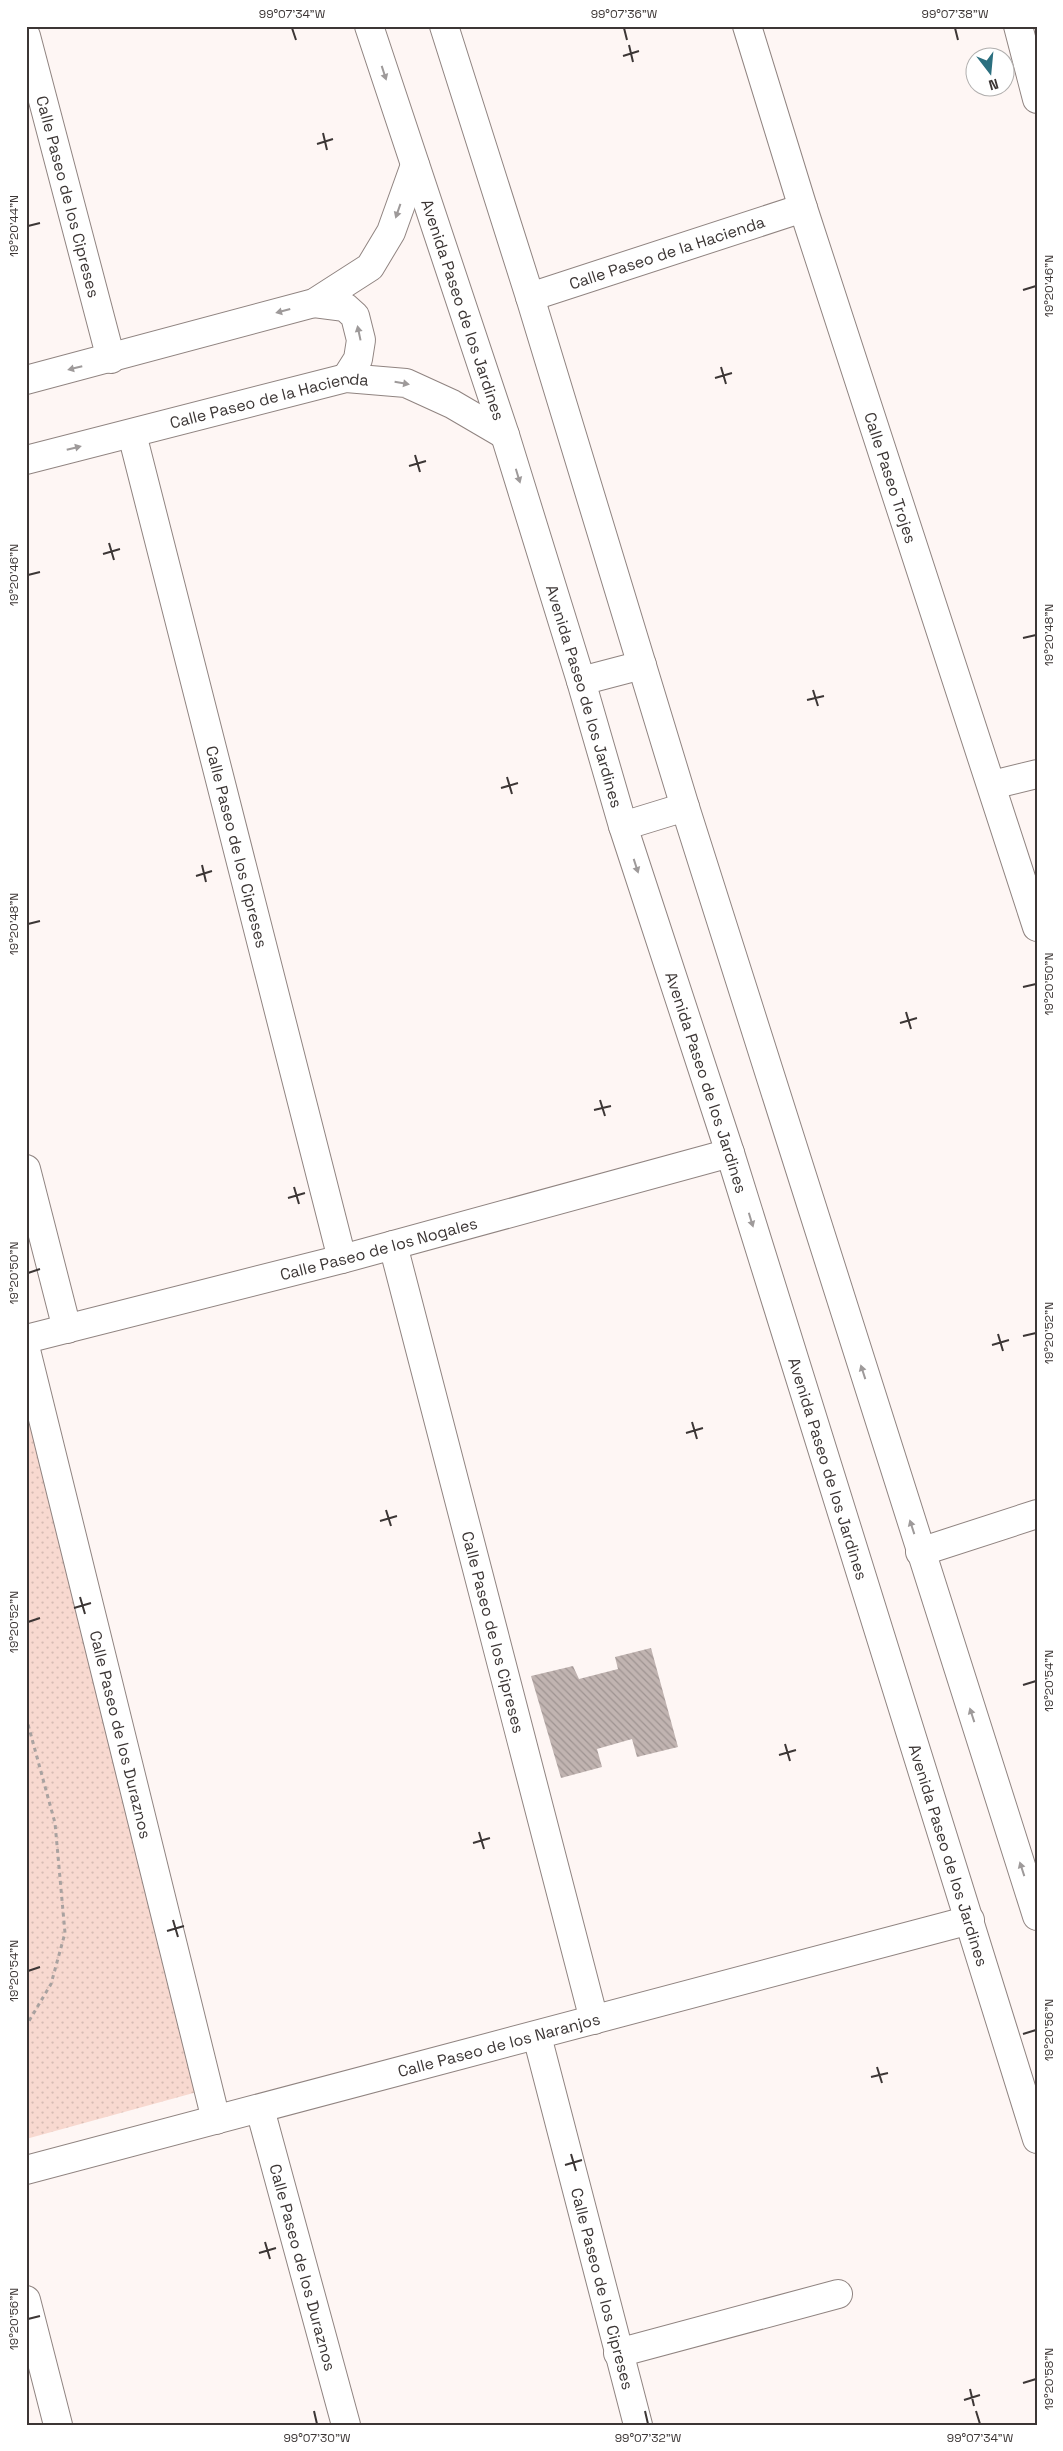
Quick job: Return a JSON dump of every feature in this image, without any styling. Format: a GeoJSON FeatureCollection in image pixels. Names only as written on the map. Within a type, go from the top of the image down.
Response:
{"type":"FeatureCollection","features":[{"type":"Feature","properties":{"kind":"street","name":"Avenida Paseo de los Jardines"},"geometry":{"type":"LineString","coordinates":[[369,26],[505,435],[581,681],[623,826],[730,1154],[1037,2140]]}},
{"type":"Feature","properties":{"kind":"street"},"geometry":{"type":"LineString","coordinates":[[444,26],[530,297],[685,807],[1037,1916]]}},
{"type":"Feature","properties":{"kind":"street","name":"Calle Paseo Trojes"},"geometry":{"type":"LineString","coordinates":[[747,26],[803,208],[1037,927]]}},
{"type":"Feature","properties":{"kind":"street"},"geometry":{"type":"LineString","coordinates":[[1018,26],[1037,99]]}},
{"type":"Feature","properties":{"kind":"street","name":"Calle Paseo de los Cipreses"},"geometry":{"type":"LineString","coordinates":[[26,36],[111,358]]}},
{"type":"Feature","properties":{"kind":"street"},"geometry":{"type":"LineString","coordinates":[[26,380],[314,303],[370,267],[391,232],[415,165]]}},
{"type":"Feature","properties":{"kind":"street","name":"Calle Paseo de la Hacienda"},"geometry":{"type":"LineString","coordinates":[[530,297],[803,208]]}},
{"type":"Feature","properties":{"kind":"street"},"geometry":{"type":"LineString","coordinates":[[314,303],[345,307],[355,316],[361,340],[358,359],[346,378]]}},
{"type":"Feature","properties":{"kind":"street","name":"Calle Paseo de la Hacienda"},"geometry":{"type":"LineString","coordinates":[[26,460],[346,378],[406,383],[452,404],[505,435]]}},
{"type":"Feature","properties":{"kind":"street","name":"Calle Paseo de los Cipreses"},"geometry":{"type":"LineString","coordinates":[[132,434],[342,1259]]}},
{"type":"Feature","properties":{"kind":"street"},"geometry":{"type":"LineString","coordinates":[[581,681],[642,665]]}},
{"type":"Feature","properties":{"kind":"street"},"geometry":{"type":"LineString","coordinates":[[992,785],[1037,774]]}},
{"type":"Feature","properties":{"kind":"street"},"geometry":{"type":"LineString","coordinates":[[623,826],[685,807]]}},
{"type":"Feature","properties":{"kind":"street","name":"Calle Paseo de los Nogales"},"geometry":{"type":"LineString","coordinates":[[26,1338],[342,1259],[730,1154]]}},
{"type":"Feature","properties":{"kind":"street"},"geometry":{"type":"LineString","coordinates":[[26,1169],[67,1329]]}},
{"type":"Feature","properties":{"kind":"street","name":"Calle Paseo de los Cipreses"},"geometry":{"type":"LineString","coordinates":[[393,1245],[594,2020]]}},
{"type":"Feature","properties":{"kind":"street","name":"Calle Paseo de los Duraznos"},"geometry":{"type":"LineString","coordinates":[[26,1350],[216,2120]]}},
{"type":"Feature","properties":{"kind":"street"},"geometry":{"type":"LineString","coordinates":[[920,1552],[1037,1514]]}},
{"type":"Feature","properties":{"kind":"street","name":"Calle Paseo de los Naranjos"},"geometry":{"type":"LineString","coordinates":[[26,2170],[538,2036],[970,1920]]}},
{"type":"Feature","properties":{"kind":"street","name":"Calle Paseo de los Cipreses"},"geometry":{"type":"LineString","coordinates":[[538,2036],[638,2425]]}},
{"type":"Feature","properties":{"kind":"street","name":"Calle Paseo de los Duraznos"},"geometry":{"type":"LineString","coordinates":[[260,2109],[346,2425]]}},
{"type":"Feature","properties":{"kind":"street"},"geometry":{"type":"LineString","coordinates":[[618,2353],[838,2294]]}},
{"type":"Feature","properties":{"kind":"street"},"geometry":{"type":"LineString","coordinates":[[26,2300],[58,2425]]}},
{"type":"Feature","properties":{"kind":"path"},"geometry":{"type":"LineString","coordinates":[[26,1717],[55,1823],[65,1933],[51,1984],[26,2026]]}},
{"type":"Feature","properties":{"kind":"shaded area"},"geometry":{"type":"Polygon","coordinates":[[[26,1371],[208,2089],[26,2139],[26,1371]]]}},
{"type":"Feature","properties":{"kind":"building"},"geometry":{"type":"Polygon","coordinates":[[[651,1648],[678,1747],[637,1757],[632,1739],[597,1749],[602,1767],[561,1778],[531,1676],[573,1666],[579,1679],[618,1669],[615,1657],[651,1648]]]}}]}
